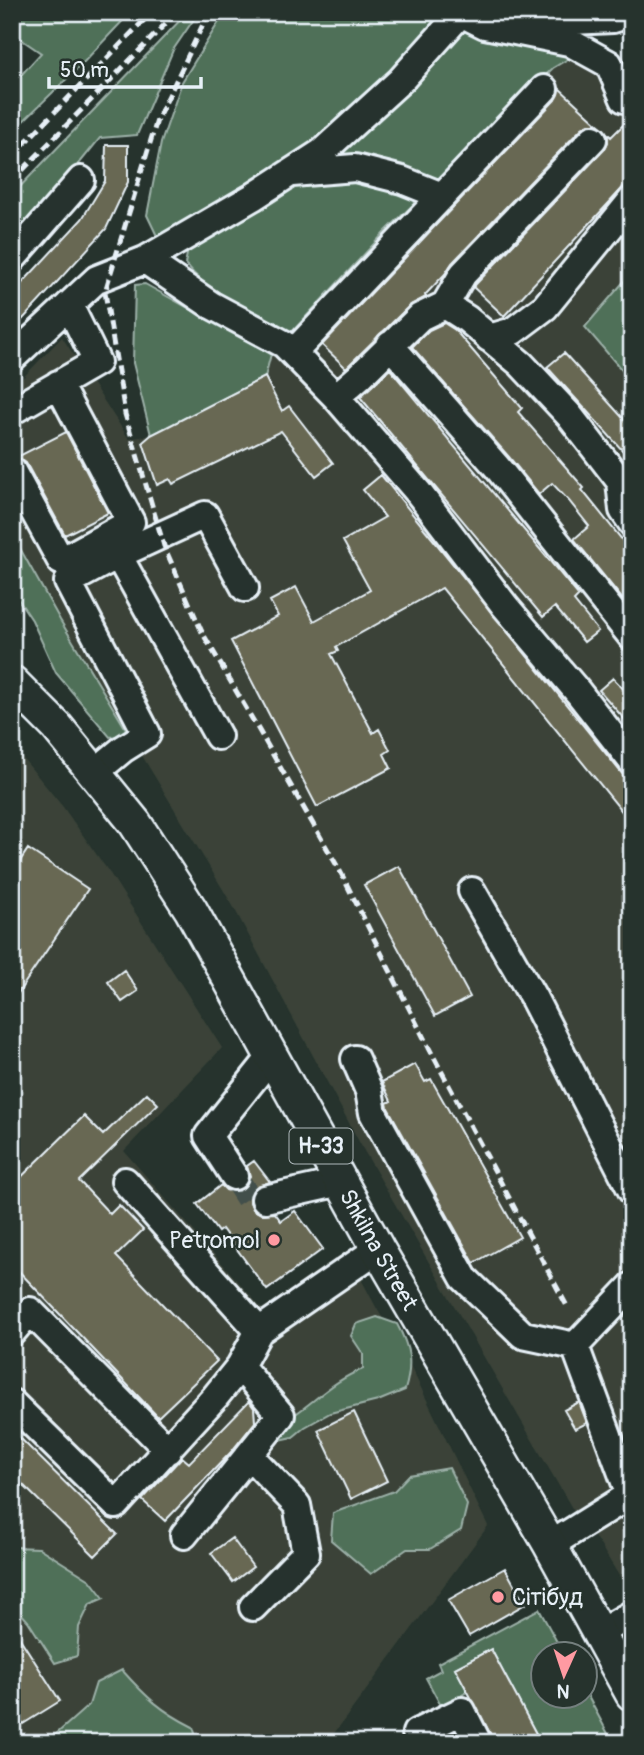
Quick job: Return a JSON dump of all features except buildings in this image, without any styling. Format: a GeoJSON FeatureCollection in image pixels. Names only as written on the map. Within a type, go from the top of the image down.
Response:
{"type":"FeatureCollection","features":[{"type":"Feature","properties":{"kind":"main road","name":"Shkilna Street"},"geometry":{"type":"LineString","coordinates":[[12,682],[57,727],[135,823],[191,910],[378,1249],[550,1545],[632,1694]]}},
{"type":"Feature","properties":{"kind":"street"},"geometry":{"type":"LineString","coordinates":[[12,358],[97,279],[145,260],[321,153],[401,80],[461,13],[485,25],[569,42],[609,64],[624,99]]}},
{"type":"Feature","properties":{"kind":"street"},"geometry":{"type":"LineString","coordinates":[[515,30],[538,30],[571,21],[613,19],[632,13]]}},
{"type":"Feature","properties":{"kind":"street"},"geometry":{"type":"LineString","coordinates":[[293,353],[544,89]]}},
{"type":"Feature","properties":{"kind":"street"},"geometry":{"type":"LineString","coordinates":[[336,397],[420,317],[445,305],[463,274],[593,139]]}},
{"type":"Feature","properties":{"kind":"street"},"geometry":{"type":"LineString","coordinates":[[290,173],[355,168],[402,180],[442,196]]}},
{"type":"Feature","properties":{"kind":"street"},"geometry":{"type":"LineString","coordinates":[[12,259],[81,180]]}},
{"type":"Feature","properties":{"kind":"street"},"geometry":{"type":"LineString","coordinates":[[489,338],[513,331],[545,307],[632,200]]}},
{"type":"Feature","properties":{"kind":"street"},"geometry":{"type":"LineString","coordinates":[[145,260],[211,305],[284,344],[336,397],[418,492],[505,606],[632,761]]}},
{"type":"Feature","properties":{"kind":"street"},"geometry":{"type":"LineString","coordinates":[[12,411],[97,362],[69,305]]}},
{"type":"Feature","properties":{"kind":"street"},"geometry":{"type":"LineString","coordinates":[[445,305],[521,364],[569,415],[620,481],[622,510],[632,523]]}},
{"type":"Feature","properties":{"kind":"street"},"geometry":{"type":"LineString","coordinates":[[390,345],[497,467],[632,637]]}},
{"type":"Feature","properties":{"kind":"street"},"geometry":{"type":"LineString","coordinates":[[12,471],[61,561],[131,522],[58,384]]}},
{"type":"Feature","properties":{"kind":"street"},"geometry":{"type":"LineString","coordinates":[[94,773],[123,749],[147,734],[68,582],[118,555],[205,515],[245,588]]}},
{"type":"Feature","properties":{"kind":"street"},"geometry":{"type":"LineString","coordinates":[[118,555],[218,736]]}},
{"type":"Feature","properties":{"kind":"street"},"geometry":{"type":"LineString","coordinates":[[472,891],[533,997],[632,1192]]}},
{"type":"Feature","properties":{"kind":"street"},"geometry":{"type":"LineString","coordinates":[[234,1176],[208,1136],[271,1057]]}},
{"type":"Feature","properties":{"kind":"street"},"geometry":{"type":"LineString","coordinates":[[355,1059],[369,1091],[373,1113],[464,1278],[523,1335],[575,1346]]}},
{"type":"Feature","properties":{"kind":"street"},"geometry":{"type":"LineString","coordinates":[[125,1181],[259,1331]]}},
{"type":"Feature","properties":{"kind":"street"},"geometry":{"type":"LineString","coordinates":[[265,1199],[341,1182]]}},
{"type":"Feature","properties":{"kind":"street"},"geometry":{"type":"LineString","coordinates":[[12,1403],[116,1505],[169,1450],[240,1366],[259,1331],[378,1249]]}},
{"type":"Feature","properties":{"kind":"street"},"geometry":{"type":"LineString","coordinates":[[575,1346],[632,1286]]}},
{"type":"Feature","properties":{"kind":"street"},"geometry":{"type":"LineString","coordinates":[[12,1332],[30,1311],[169,1450]]}},
{"type":"Feature","properties":{"kind":"street"},"geometry":{"type":"LineString","coordinates":[[550,1545],[630,1495],[575,1346]]}},
{"type":"Feature","properties":{"kind":"street"},"geometry":{"type":"LineString","coordinates":[[184,1535],[281,1415],[240,1366]]}},
{"type":"Feature","properties":{"kind":"street"},"geometry":{"type":"LineString","coordinates":[[249,1455],[297,1505],[306,1553],[253,1607]]}},
{"type":"Feature","properties":{"kind":"street"},"geometry":{"type":"LineString","coordinates":[[599,1633],[632,1614]]}},
{"type":"Feature","properties":{"kind":"street"},"geometry":{"type":"LineString","coordinates":[[421,1743],[416,1733],[462,1711],[478,1743]]}},
{"type":"Feature","properties":{"kind":"shaded area"},"geometry":{"type":"Polygon","coordinates":[[[595,44],[632,68],[632,272],[585,327],[632,382],[632,1591],[629,1592],[599,1543],[573,1510],[363,1149],[233,906],[60,620],[12,534],[12,389],[62,337],[129,439],[151,435],[264,378],[271,354],[385,232],[553,68],[595,44]]]}},
{"type":"Feature","properties":{"kind":"shaded area"},"geometry":{"type":"Polygon","coordinates":[[[12,745],[63,807],[111,875],[222,1048],[124,1151],[262,1309],[346,1251],[407,1359],[488,1526],[327,1743],[12,1743],[12,745]]]}},
{"type":"Feature","properties":{"kind":"green space"},"geometry":{"type":"Polygon","coordinates":[[[12,12],[131,12],[12,132],[12,85],[41,53],[12,33],[12,12]]]}},
{"type":"Feature","properties":{"kind":"green space"},"geometry":{"type":"Polygon","coordinates":[[[188,12],[195,12],[196,16],[173,50],[137,135],[100,138],[49,201],[12,239],[12,195],[188,12]]]}},
{"type":"Feature","properties":{"kind":"green space"},"geometry":{"type":"Polygon","coordinates":[[[225,12],[447,12],[359,102],[306,150],[158,238],[147,215],[161,143],[182,82],[225,12]]]}},
{"type":"Feature","properties":{"kind":"green space"},"geometry":{"type":"Polygon","coordinates":[[[489,12],[560,12],[527,20],[490,15],[489,12]]]}},
{"type":"Feature","properties":{"kind":"green space"},"geometry":{"type":"Polygon","coordinates":[[[466,26],[571,57],[553,68],[385,232],[288,336],[220,296],[185,264],[188,249],[268,203],[334,158],[466,26]]]}},
{"type":"Feature","properties":{"kind":"green space"},"geometry":{"type":"Polygon","coordinates":[[[632,272],[632,382],[585,327],[632,272]]]}},
{"type":"Feature","properties":{"kind":"green space"},"geometry":{"type":"Polygon","coordinates":[[[145,284],[271,354],[265,377],[151,435],[133,363],[135,285],[145,284]]]}},
{"type":"Feature","properties":{"kind":"green space"},"geometry":{"type":"Polygon","coordinates":[[[12,534],[129,734],[110,737],[56,673],[32,620],[12,590],[12,534]]]}},
{"type":"Feature","properties":{"kind":"green space"},"geometry":{"type":"Polygon","coordinates":[[[377,1317],[397,1324],[405,1341],[409,1372],[405,1390],[378,1401],[330,1413],[293,1437],[280,1440],[282,1423],[341,1380],[363,1369],[363,1354],[351,1336],[356,1324],[377,1317]]]}},
{"type":"Feature","properties":{"kind":"green space"},"geometry":{"type":"Polygon","coordinates":[[[449,1468],[467,1505],[461,1530],[430,1549],[407,1549],[371,1574],[331,1540],[333,1513],[394,1491],[409,1475],[449,1468]]]}},
{"type":"Feature","properties":{"kind":"green space"},"geometry":{"type":"Polygon","coordinates":[[[12,1547],[39,1548],[90,1580],[104,1598],[90,1604],[79,1627],[77,1656],[55,1663],[28,1621],[12,1603],[12,1547]]]}},
{"type":"Feature","properties":{"kind":"green space"},"geometry":{"type":"Polygon","coordinates":[[[539,1609],[556,1640],[528,1640],[528,1710],[595,1710],[613,1743],[541,1743],[491,1649],[455,1668],[468,1692],[441,1706],[426,1678],[441,1670],[438,1663],[539,1609]]]}},
{"type":"Feature","properties":{"kind":"green space"},"geometry":{"type":"Polygon","coordinates":[[[122,1670],[154,1703],[193,1727],[198,1743],[46,1743],[89,1705],[96,1683],[122,1670]]]}},
{"type":"Feature","properties":{"kind":"green space"},"geometry":{"type":"Polygon","coordinates":[[[456,1723],[466,1743],[429,1743],[427,1738],[456,1723]]]}},
{"type":"Feature","properties":{"kind":"tunnel"},"geometry":{"type":"LineString","coordinates":[[234,1176],[251,1202],[265,1199]]}},
{"type":"Feature","properties":{"kind":"railway"},"geometry":{"type":"LineString","coordinates":[[12,156],[152,12]]}},
{"type":"Feature","properties":{"kind":"railway"},"geometry":{"type":"LineString","coordinates":[[12,181],[177,12]]}},
{"type":"Feature","properties":{"kind":"railway"},"geometry":{"type":"LineString","coordinates":[[209,12],[157,120],[105,292],[125,414],[164,546],[202,632],[339,869],[429,1048],[568,1308]]}},
{"type":"Feature","properties":{"kind":"place","name":"Petromol"},"geometry":{"type":"Point","coordinates":[274,1240]}},
{"type":"Feature","properties":{"kind":"place","name":"Сітібуд"},"geometry":{"type":"Point","coordinates":[498,1597]}}]}
